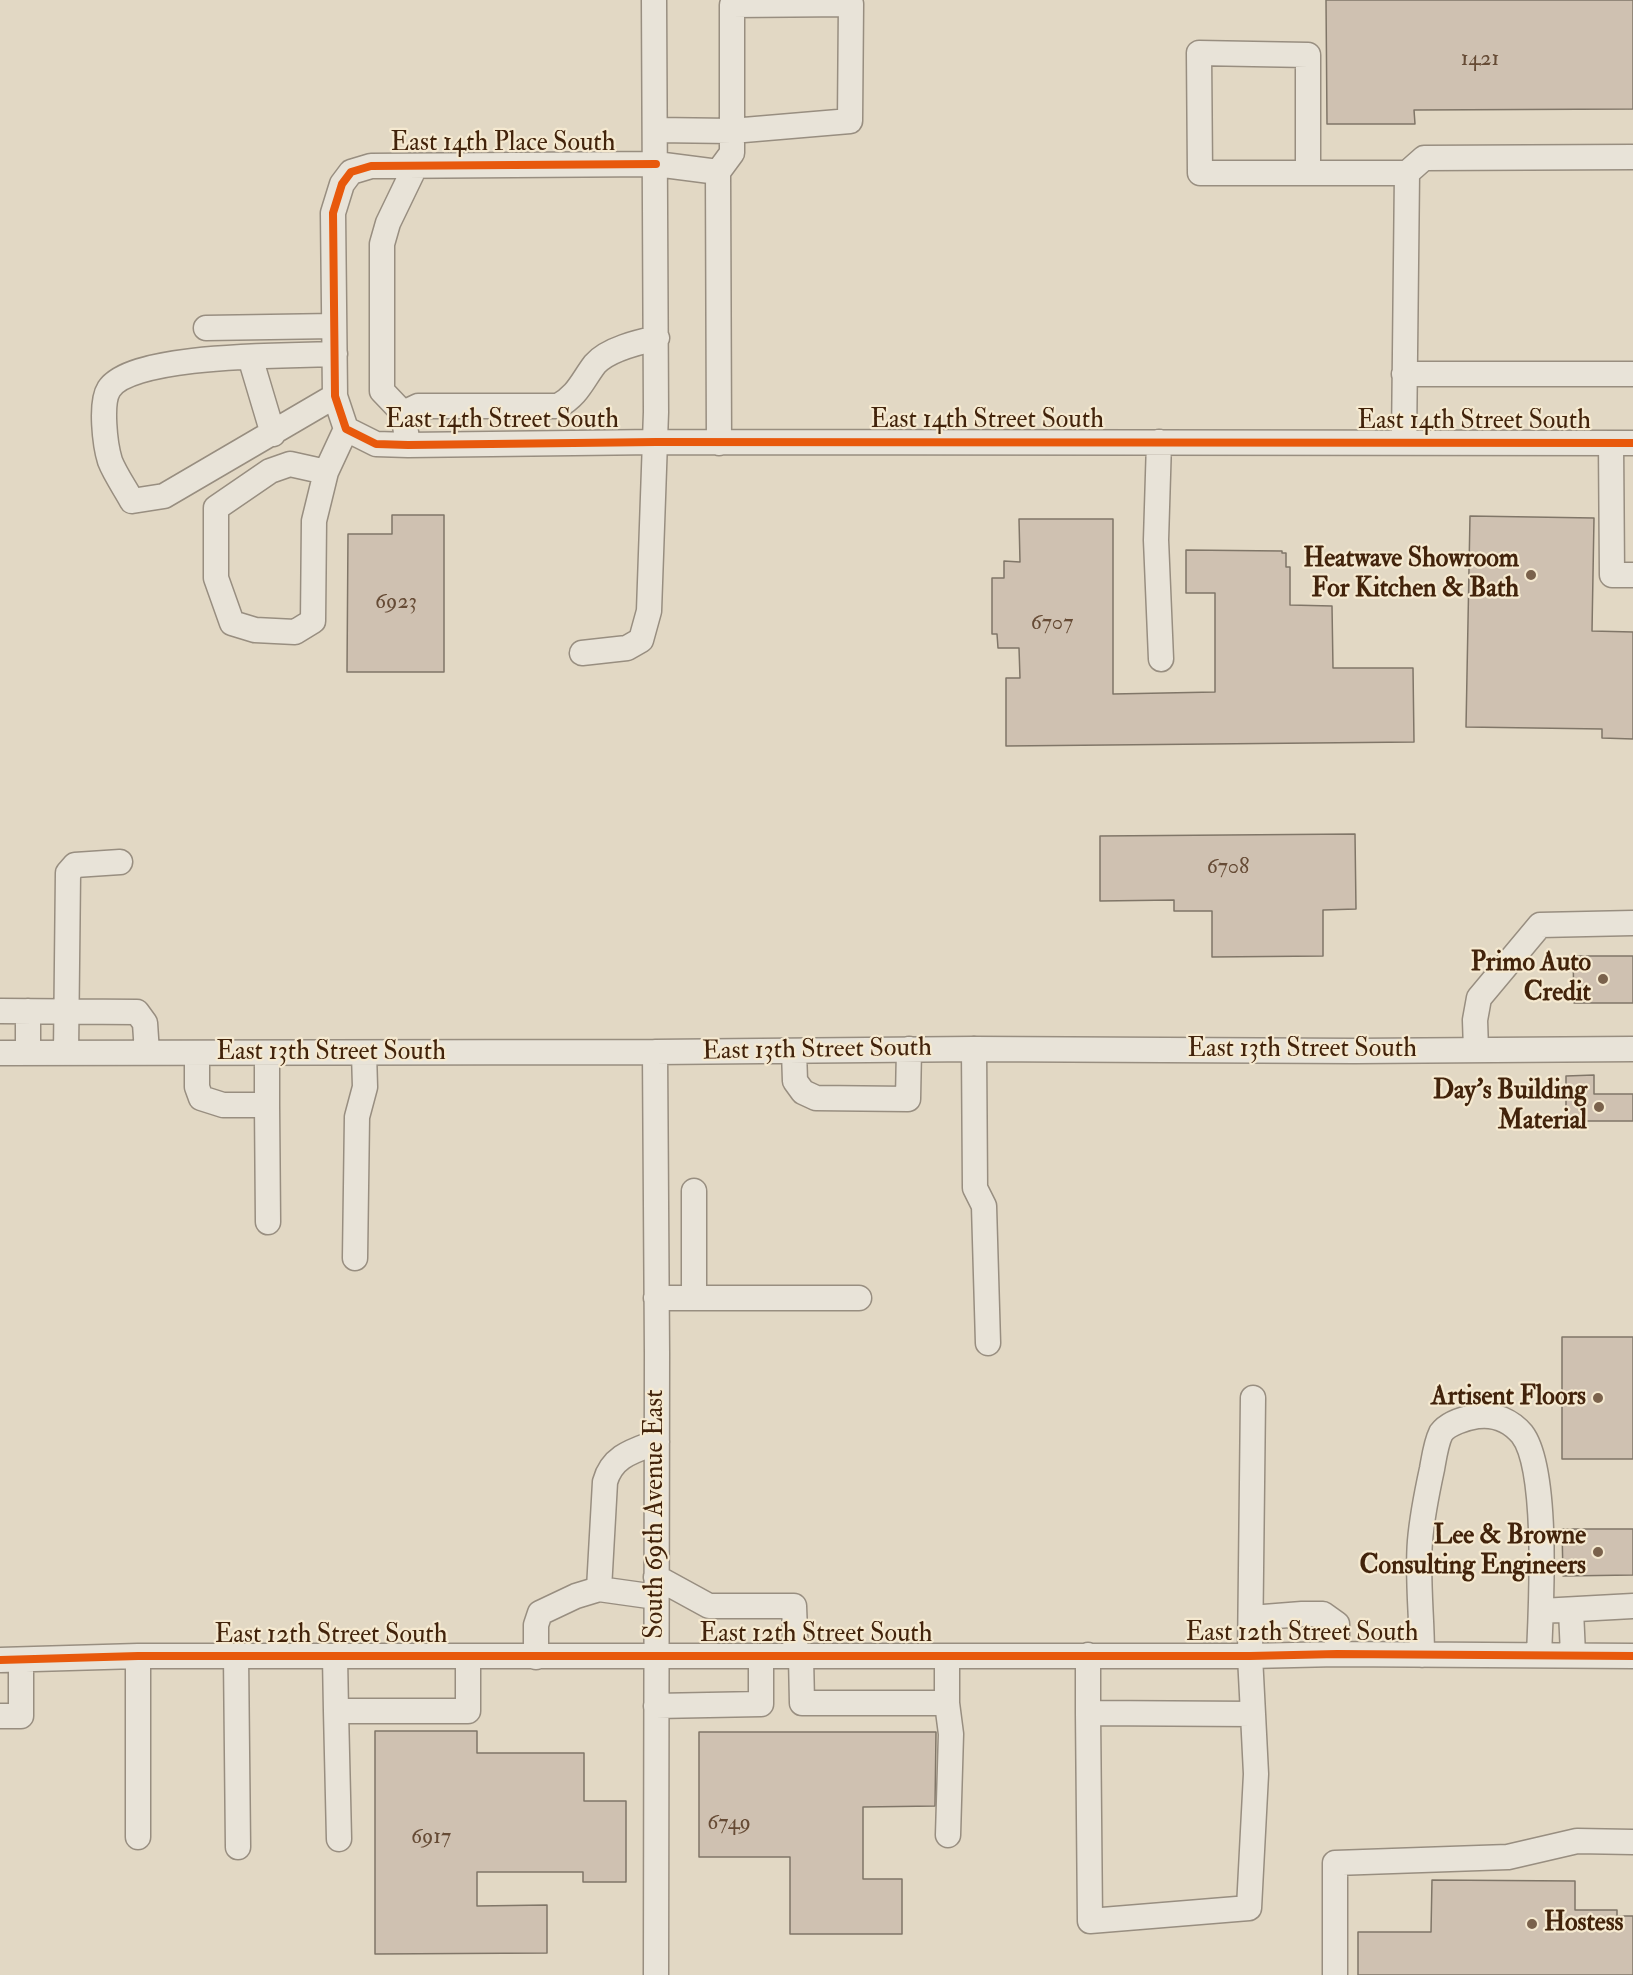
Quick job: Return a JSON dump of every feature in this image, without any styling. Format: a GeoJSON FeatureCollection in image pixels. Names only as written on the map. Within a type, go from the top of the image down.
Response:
{"type":"FeatureCollection","features":[{"type":"Feature","properties":{"kind":"street"},"geometry":{"type":"LineString","coordinates":[[582,653],[627,648],[641,639],[649,611],[656,442],[657,338],[654,0]]}},
{"type":"Feature","properties":{"kind":"street"},"geometry":{"type":"LineString","coordinates":[[656,130],[732,132],[850,121],[851,4],[732,5],[732,132],[732,153],[718,172],[719,443]]}},
{"type":"Feature","properties":{"kind":"street"},"geometry":{"type":"LineString","coordinates":[[1308,173],[1308,55],[1199,53],[1200,173],[1308,173],[1407,173],[1424,158],[1633,157]]}},
{"type":"Feature","properties":{"kind":"street","name":"East 14th Place South"},"geometry":{"type":"LineString","coordinates":[[334,326],[333,213],[342,184],[351,172],[371,166],[656,164],[718,172]]}},
{"type":"Feature","properties":{"kind":"street"},"geometry":{"type":"LineString","coordinates":[[408,445],[403,413],[382,391],[382,244],[388,223],[416,167]]}},
{"type":"Feature","properties":{"kind":"street"},"geometry":{"type":"LineString","coordinates":[[1404,443],[1407,173]]}},
{"type":"Feature","properties":{"kind":"street"},"geometry":{"type":"LineString","coordinates":[[206,328],[334,326],[335,396],[346,429],[326,472],[314,521],[313,621],[295,633],[255,630],[232,623],[216,578],[216,508],[270,471],[290,464],[326,472]]}},
{"type":"Feature","properties":{"kind":"street"},"geometry":{"type":"LineString","coordinates":[[403,413],[418,406],[558,406],[570,400],[597,362],[629,344],[657,338]]}},
{"type":"Feature","properties":{"kind":"street"},"geometry":{"type":"LineString","coordinates":[[334,354],[196,359],[139,370],[110,387],[106,396],[104,421],[110,461],[132,501],[165,496],[335,396]]}},
{"type":"Feature","properties":{"kind":"street"},"geometry":{"type":"LineString","coordinates":[[250,357],[273,434]]}},
{"type":"Feature","properties":{"kind":"street"},"geometry":{"type":"LineString","coordinates":[[1404,374],[1633,374]]}},
{"type":"Feature","properties":{"kind":"street"},"geometry":{"type":"LineString","coordinates":[[558,406],[566,444]]}},
{"type":"Feature","properties":{"kind":"street","name":"East 14th Street South"},"geometry":{"type":"LineString","coordinates":[[346,429],[376,444],[408,445],[656,442],[1622,443]]}},
{"type":"Feature","properties":{"kind":"street"},"geometry":{"type":"LineString","coordinates":[[1159,442],[1156,540],[1161,659]]}},
{"type":"Feature","properties":{"kind":"street"},"geometry":{"type":"LineString","coordinates":[[1622,443],[1612,575],[1633,575]]}},
{"type":"Feature","properties":{"kind":"street"},"geometry":{"type":"LineString","coordinates":[[66,1053],[68,873],[75,865],[120,862]]}},
{"type":"Feature","properties":{"kind":"street"},"geometry":{"type":"LineString","coordinates":[[1476,1050],[1475,1020],[1479,998],[1540,925],[1633,923]]}},
{"type":"Feature","properties":{"kind":"street"},"geometry":{"type":"LineString","coordinates":[[0,1011],[137,1012],[145,1023],[147,1053]]}},
{"type":"Feature","properties":{"kind":"street"},"geometry":{"type":"LineString","coordinates":[[28,1011],[28,1053]]}},
{"type":"Feature","properties":{"kind":"street"},"geometry":{"type":"LineString","coordinates":[[794,1051],[795,1081],[802,1092],[816,1098],[908,1099],[909,1049]]}},
{"type":"Feature","properties":{"kind":"street"},"geometry":{"type":"LineString","coordinates":[[974,1049],[975,1188],[984,1206],[988,1343]]}},
{"type":"Feature","properties":{"kind":"street","name":"East 13th Street South"},"geometry":{"type":"LineString","coordinates":[[0,1053],[1633,1049]]}},
{"type":"Feature","properties":{"kind":"street","name":"South 69th Avenue East"},"geometry":{"type":"LineString","coordinates":[[655,1052],[656,1975]]}},
{"type":"Feature","properties":{"kind":"street"},"geometry":{"type":"LineString","coordinates":[[196,1053],[196,1087],[201,1098],[223,1105],[267,1105]]}},
{"type":"Feature","properties":{"kind":"street"},"geometry":{"type":"LineString","coordinates":[[267,1053],[268,1222]]}},
{"type":"Feature","properties":{"kind":"street"},"geometry":{"type":"LineString","coordinates":[[356,1258],[357,1117],[365,1087],[364,1053]]}},
{"type":"Feature","properties":{"kind":"street"},"geometry":{"type":"LineString","coordinates":[[694,1191],[694,1297]]}},
{"type":"Feature","properties":{"kind":"street"},"geometry":{"type":"LineString","coordinates":[[656,1298],[858,1298]]}},
{"type":"Feature","properties":{"kind":"street"},"geometry":{"type":"LineString","coordinates":[[1088,1655],[1090,1921],[1249,1908],[1256,1774],[1250,1656],[1253,1398]]}},
{"type":"Feature","properties":{"kind":"street"},"geometry":{"type":"LineString","coordinates":[[1422,1655],[1420,1541],[1426,1493],[1442,1432],[1458,1421],[1493,1415],[1510,1423],[1523,1436],[1532,1458],[1538,1491],[1541,1611],[1539,1655]]}},
{"type":"Feature","properties":{"kind":"street"},"geometry":{"type":"LineString","coordinates":[[599,1589],[605,1482],[608,1470],[626,1454],[657,1442]]}},
{"type":"Feature","properties":{"kind":"street"},"geometry":{"type":"LineString","coordinates":[[536,1657],[536,1625],[540,1613],[576,1596],[599,1589],[656,1587],[709,1606],[794,1606],[802,1703],[947,1703]]}},
{"type":"Feature","properties":{"kind":"street"},"geometry":{"type":"LineString","coordinates":[[1541,1611],[1633,1606]]}},
{"type":"Feature","properties":{"kind":"street"},"geometry":{"type":"LineString","coordinates":[[1571,1610],[1573,1655]]}},
{"type":"Feature","properties":{"kind":"street"},"geometry":{"type":"LineString","coordinates":[[1251,1618],[1323,1614],[1336,1624],[1337,1654]]}},
{"type":"Feature","properties":{"kind":"street","name":"East 12th Street South"},"geometry":{"type":"LineString","coordinates":[[11,1660],[138,1656],[798,1657],[1337,1654],[1633,1656]]}},
{"type":"Feature","properties":{"kind":"street"},"geometry":{"type":"LineString","coordinates":[[138,1656],[138,1837]]}},
{"type":"Feature","properties":{"kind":"street"},"geometry":{"type":"LineString","coordinates":[[236,1656],[238,1847]]}},
{"type":"Feature","properties":{"kind":"street"},"geometry":{"type":"LineString","coordinates":[[946,1656],[947,1703],[951,1734],[948,1835]]}},
{"type":"Feature","properties":{"kind":"street"},"geometry":{"type":"LineString","coordinates":[[335,1657],[339,1839]]}},
{"type":"Feature","properties":{"kind":"street"},"geometry":{"type":"LineString","coordinates":[[336,1711],[468,1710],[468,1657]]}},
{"type":"Feature","properties":{"kind":"street"},"geometry":{"type":"LineString","coordinates":[[656,1706],[761,1704],[761,1657]]}},
{"type":"Feature","properties":{"kind":"street"},"geometry":{"type":"LineString","coordinates":[[0,1716],[21,1716],[11,1660]]}},
{"type":"Feature","properties":{"kind":"street"},"geometry":{"type":"LineString","coordinates":[[1088,1713],[1253,1714]]}},
{"type":"Feature","properties":{"kind":"street"},"geometry":{"type":"LineString","coordinates":[[1335,1975],[1335,1863],[1508,1857],[1577,1841],[1633,1842]]}},
{"type":"Feature","properties":{"kind":"building"},"geometry":{"type":"Polygon","coordinates":[[[1326,0],[1633,0],[1633,109],[1414,110],[1415,124],[1327,124],[1326,0]]]}},
{"type":"Feature","properties":{"kind":"building"},"geometry":{"type":"Polygon","coordinates":[[[392,515],[444,515],[444,672],[347,672],[348,534],[392,534],[392,515]]]}},
{"type":"Feature","properties":{"kind":"building","name":"Heatwave Showroom For Kitchen & Bath"},"geometry":{"type":"Polygon","coordinates":[[[1470,516],[1594,518],[1592,631],[1633,632],[1633,739],[1602,738],[1602,729],[1466,727],[1470,516]]]}},
{"type":"Feature","properties":{"kind":"building"},"geometry":{"type":"Polygon","coordinates":[[[1019,519],[1113,519],[1113,694],[1215,692],[1215,593],[1186,593],[1186,550],[1282,551],[1286,553],[1286,567],[1290,567],[1290,605],[1332,606],[1333,668],[1413,668],[1414,742],[1006,746],[1006,678],[1020,678],[1019,648],[998,648],[997,634],[992,634],[992,578],[1004,578],[1004,561],[1020,562],[1019,519]]]}},
{"type":"Feature","properties":{"kind":"building"},"geometry":{"type":"Polygon","coordinates":[[[1355,834],[1356,909],[1323,910],[1323,956],[1212,957],[1212,911],[1174,911],[1174,900],[1100,901],[1100,836],[1355,834]]]}},
{"type":"Feature","properties":{"kind":"building","name":"Primo Auto Credit"},"geometry":{"type":"Polygon","coordinates":[[[1573,956],[1633,956],[1633,1003],[1574,1003],[1573,956]]]}},
{"type":"Feature","properties":{"kind":"building","name":"Day's Building Material"},"geometry":{"type":"Polygon","coordinates":[[[1594,1075],[1594,1094],[1633,1094],[1633,1121],[1566,1121],[1566,1076],[1594,1075]]]}},
{"type":"Feature","properties":{"kind":"building","name":"Artisent Floors"},"geometry":{"type":"Polygon","coordinates":[[[1562,1337],[1633,1337],[1633,1459],[1562,1459],[1562,1337]]]}},
{"type":"Feature","properties":{"kind":"building","name":"Lee & Browne Consulting Engineers"},"geometry":{"type":"Polygon","coordinates":[[[1562,1529],[1633,1529],[1633,1575],[1563,1576],[1562,1529]]]}},
{"type":"Feature","properties":{"kind":"building"},"geometry":{"type":"Polygon","coordinates":[[[375,1731],[477,1731],[477,1753],[584,1753],[584,1801],[626,1801],[626,1882],[583,1882],[583,1872],[477,1872],[477,1906],[547,1905],[547,1953],[375,1954],[375,1731]]]}},
{"type":"Feature","properties":{"kind":"building"},"geometry":{"type":"Polygon","coordinates":[[[699,1732],[936,1732],[935,1806],[863,1807],[863,1879],[902,1879],[902,1934],[790,1934],[790,1857],[699,1857],[699,1732]]]}},
{"type":"Feature","properties":{"kind":"building","name":"Hostess"},"geometry":{"type":"Polygon","coordinates":[[[1432,1880],[1575,1881],[1575,1910],[1617,1910],[1617,1916],[1633,1916],[1633,1975],[1358,1975],[1358,1932],[1431,1932],[1432,1880]]]}},
{"type":"Feature","properties":{"kind":"cycle path"},"geometry":{"type":"LineString","coordinates":[[656,164],[371,166],[351,172],[342,184],[333,213],[335,396],[346,429],[376,444],[408,445],[656,442],[1633,443]]}},
{"type":"Feature","properties":{"kind":"cycle path"},"geometry":{"type":"LineString","coordinates":[[0,1660],[138,1656],[1250,1656],[1337,1654],[1633,1656]]}},
{"type":"Feature","properties":{"kind":"place","name":"Heatwave Showroom For Kitchen & Bath"},"geometry":{"type":"Point","coordinates":[1531,575]}},
{"type":"Feature","properties":{"kind":"place","name":"Primo Auto Credit"},"geometry":{"type":"Point","coordinates":[1603,979]}},
{"type":"Feature","properties":{"kind":"place","name":"Day's Building Material"},"geometry":{"type":"Point","coordinates":[1599,1107]}},
{"type":"Feature","properties":{"kind":"place","name":"Artisent Floors"},"geometry":{"type":"Point","coordinates":[1598,1398]}},
{"type":"Feature","properties":{"kind":"place","name":"Lee & Browne Consulting Engineers"},"geometry":{"type":"Point","coordinates":[1598,1552]}},
{"type":"Feature","properties":{"kind":"place","name":"Hostess"},"geometry":{"type":"Point","coordinates":[1532,1924]}}]}
